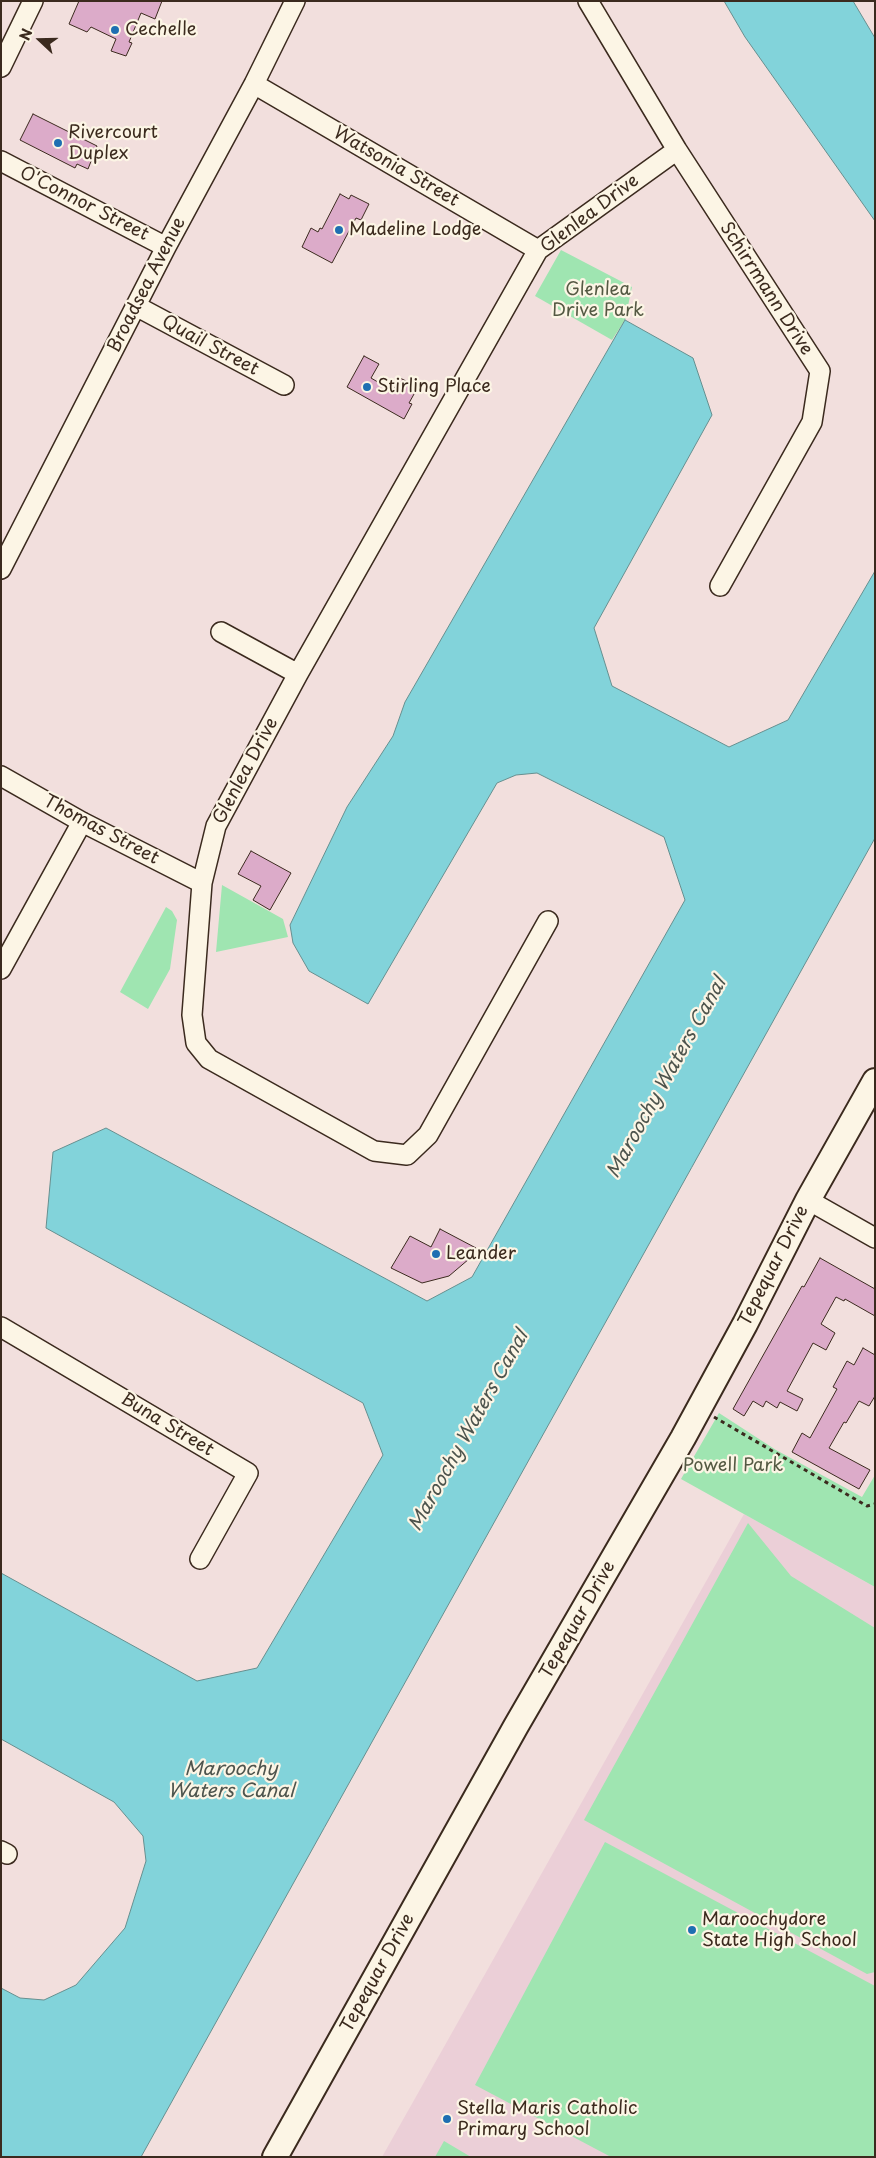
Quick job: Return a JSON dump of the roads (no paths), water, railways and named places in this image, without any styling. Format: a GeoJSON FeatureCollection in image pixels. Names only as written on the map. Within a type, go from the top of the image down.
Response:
{"type":"FeatureCollection","features":[{"type":"Feature","properties":{"kind":"street"},"geometry":{"type":"LineString","coordinates":[[1,67],[33,1]]}},
{"type":"Feature","properties":{"kind":"street","name":"Broadsea Avenue"},"geometry":{"type":"LineString","coordinates":[[1,569],[166,247],[254,84],[295,1]]}},
{"type":"Feature","properties":{"kind":"street","name":"Schirrmann Drive"},"geometry":{"type":"LineString","coordinates":[[588,1],[677,150],[820,371],[812,422],[720,586]]}},
{"type":"Feature","properties":{"kind":"street","name":"Watsonia Street"},"geometry":{"type":"LineString","coordinates":[[254,84],[538,250]]}},
{"type":"Feature","properties":{"kind":"street","name":"Glenlea Drive"},"geometry":{"type":"LineString","coordinates":[[548,921],[428,1135],[407,1155],[374,1151],[209,1059],[196,1042],[192,1015],[202,883],[216,826],[298,674],[538,250],[677,150]]}},
{"type":"Feature","properties":{"kind":"street","name":"O'Connor Street"},"geometry":{"type":"LineString","coordinates":[[1,162],[166,247]]}},
{"type":"Feature","properties":{"kind":"street","name":"Quail Street"},"geometry":{"type":"LineString","coordinates":[[136,306],[284,385]]}},
{"type":"Feature","properties":{"kind":"street"},"geometry":{"type":"LineString","coordinates":[[221,632],[298,674]]}},
{"type":"Feature","properties":{"kind":"street","name":"Thomas Street"},"geometry":{"type":"LineString","coordinates":[[1,776],[82,822],[202,883]]}},
{"type":"Feature","properties":{"kind":"street"},"geometry":{"type":"LineString","coordinates":[[1,969],[82,822]]}},
{"type":"Feature","properties":{"kind":"street","name":"Tepequar Drive"},"geometry":{"type":"LineString","coordinates":[[275,2157],[516,1726],[683,1438],[745,1324],[808,1200],[875,1081]]}},
{"type":"Feature","properties":{"kind":"street"},"geometry":{"type":"LineString","coordinates":[[808,1200],[875,1238]]}},
{"type":"Feature","properties":{"kind":"street","name":"Buna Street"},"geometry":{"type":"LineString","coordinates":[[1,1327],[248,1473],[200,1559]]}},
{"type":"Feature","properties":{"kind":"water"},"geometry":{"type":"Polygon","coordinates":[[[724,1],[853,1],[875,38],[875,221],[745,37],[724,1]]]}},
{"type":"Feature","properties":{"kind":"water","name":"Maroochy Waters Canal"},"geometry":{"type":"Polygon","coordinates":[[[625,320],[693,358],[712,415],[594,628],[612,686],[729,747],[788,720],[875,571],[875,838],[141,2157],[1,2157],[1,1988],[20,1998],[44,2000],[76,1985],[125,1928],[146,1861],[143,1836],[114,1802],[1,1739],[1,1573],[197,1681],[257,1668],[383,1455],[363,1403],[46,1228],[53,1152],[106,1128],[427,1301],[472,1277],[685,900],[664,837],[537,773],[516,775],[497,783],[368,1004],[309,971],[293,943],[290,925],[347,807],[393,736],[405,702],[625,320]]]}},
{"type":"Feature","properties":{"kind":"place","name":"Cechelle"},"geometry":{"type":"Point","coordinates":[115,30]}},
{"type":"Feature","properties":{"kind":"place","name":"Rivercourt Duplex"},"geometry":{"type":"Point","coordinates":[58,143]}},
{"type":"Feature","properties":{"kind":"place","name":"Madeline Lodge"},"geometry":{"type":"Point","coordinates":[339,230]}},
{"type":"Feature","properties":{"kind":"place","name":"Stirling Place"},"geometry":{"type":"Point","coordinates":[367,387]}},
{"type":"Feature","properties":{"kind":"place","name":"Leander"},"geometry":{"type":"Point","coordinates":[436,1254]}},
{"type":"Feature","properties":{"kind":"place","name":"Maroochydore State High School"},"geometry":{"type":"Point","coordinates":[692,1930]}},
{"type":"Feature","properties":{"kind":"place","name":"Stella Maris Catholic Primary School"},"geometry":{"type":"Point","coordinates":[447,2119]}},
{"type":"Feature","properties":{"kind":"park label","name":"Glenlea Drive Park"},"geometry":{"type":"Point","coordinates":[598,300]}},
{"type":"Feature","properties":{"kind":"park label","name":"Powell Park"},"geometry":{"type":"Point","coordinates":[733,1466]}}]}
